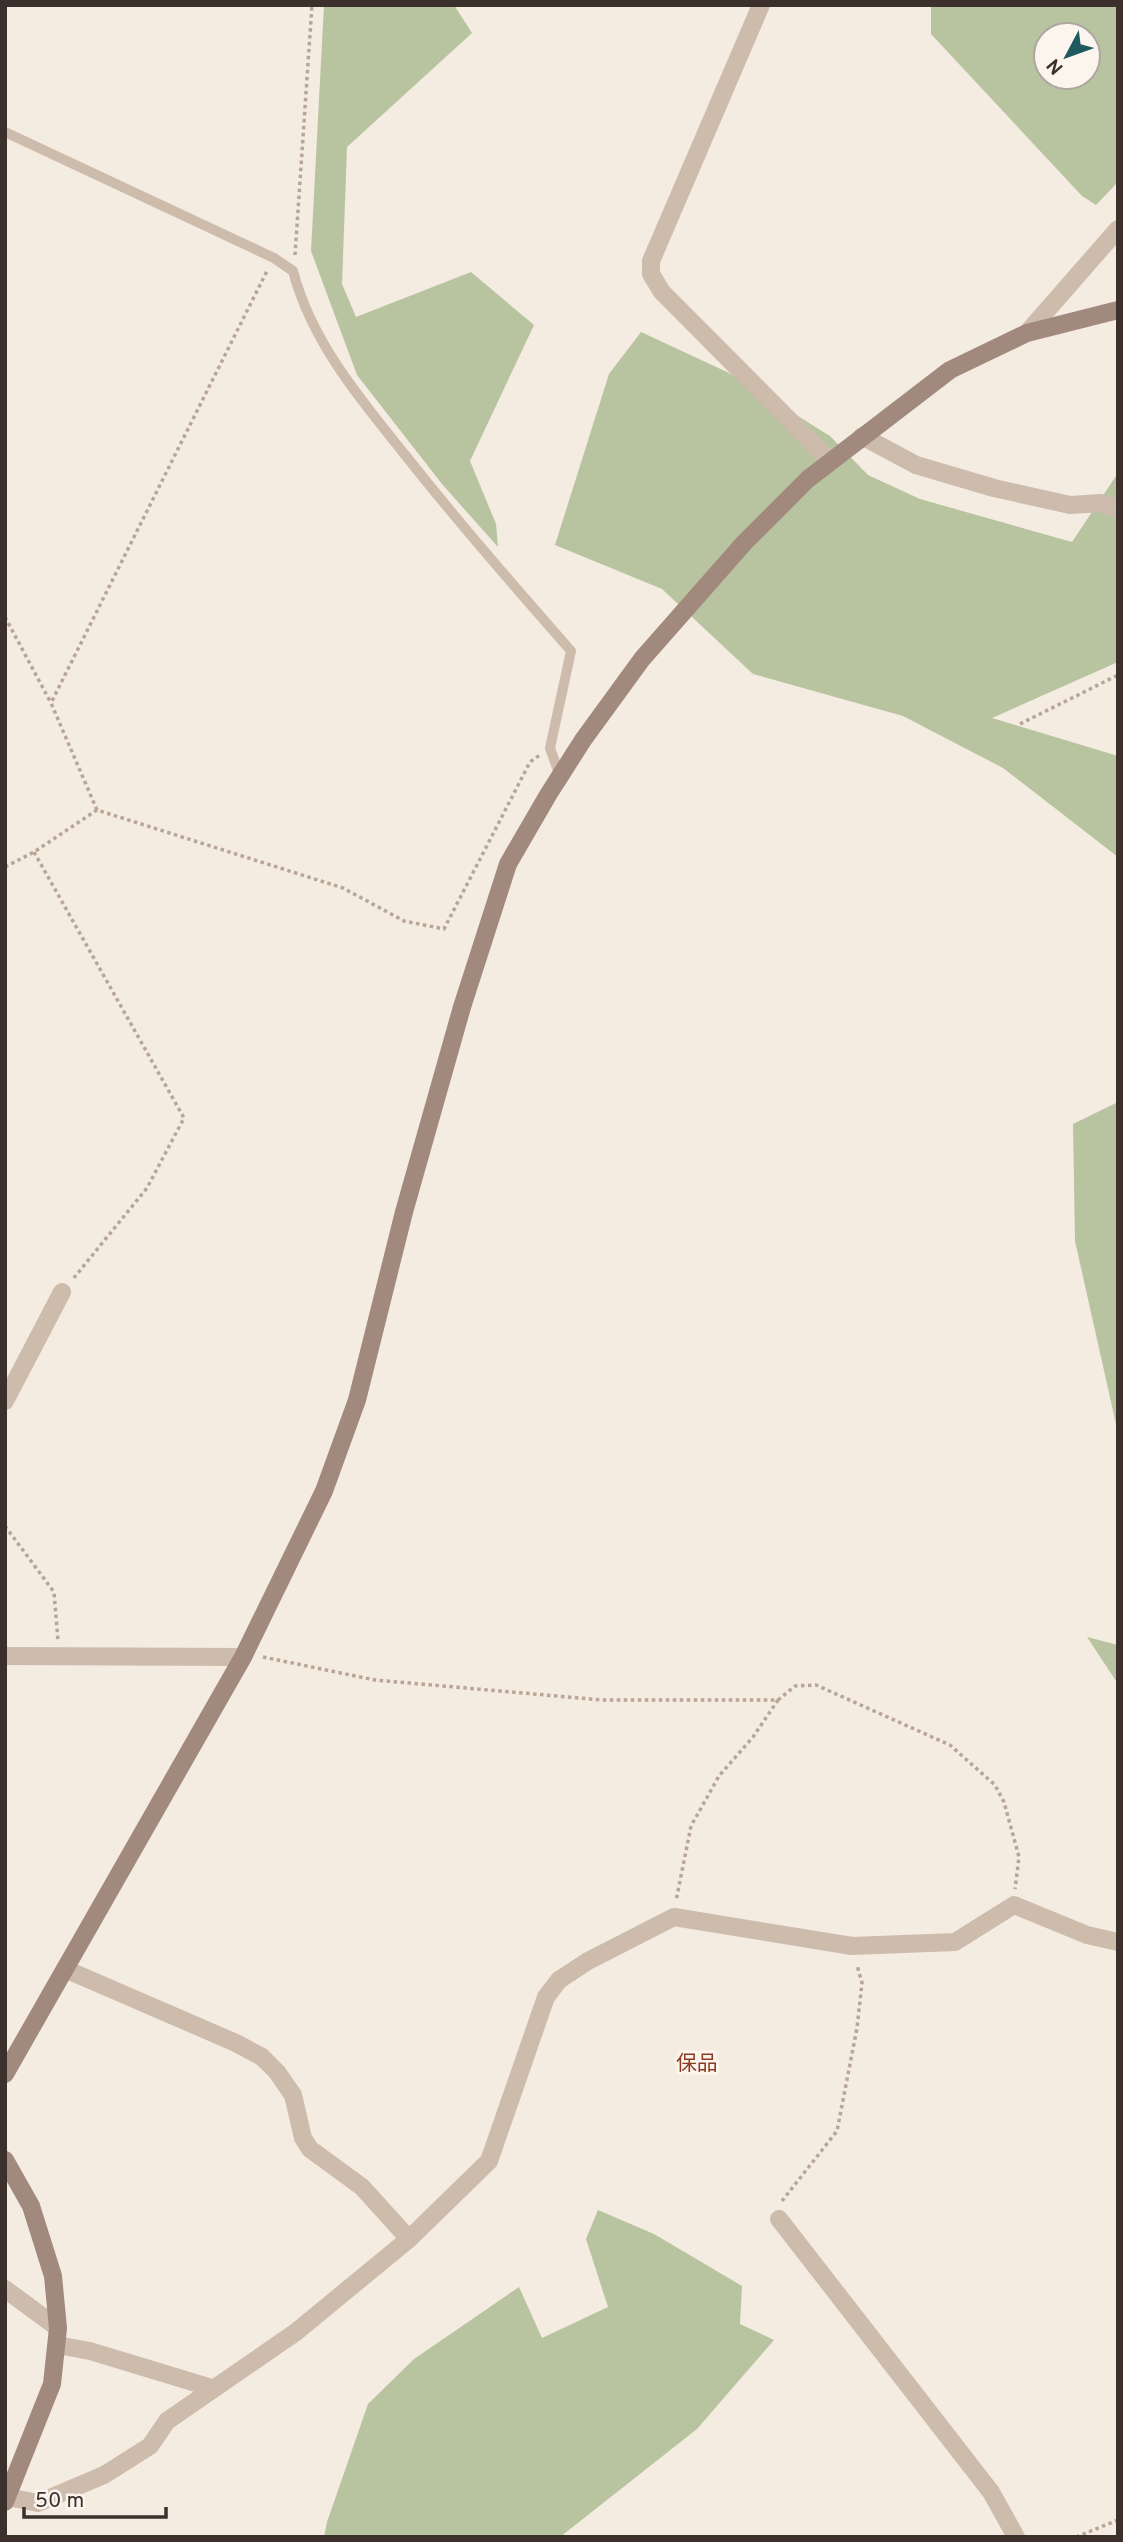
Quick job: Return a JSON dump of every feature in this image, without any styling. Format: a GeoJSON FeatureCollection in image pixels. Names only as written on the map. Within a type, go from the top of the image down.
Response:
{"type":"FeatureCollection","features":[{"type":"Feature","properties":{"kind":"street"},"geometry":{"type":"LineString","coordinates":[[761,5],[651,261],[651,274],[662,292],[830,461]]}},
{"type":"Feature","properties":{"kind":"street"},"geometry":{"type":"LineString","coordinates":[[1027,333],[1118,229]]}},
{"type":"Feature","properties":{"kind":"street"},"geometry":{"type":"LineString","coordinates":[[5,2074],[243,1657],[324,1491],[357,1400],[404,1212],[462,1007],[508,864],[583,740],[642,659],[744,543],[808,479],[830,461],[950,370],[1027,333],[1118,310]]}},
{"type":"Feature","properties":{"kind":"street"},"geometry":{"type":"LineString","coordinates":[[862,436],[916,464],[994,488],[1070,505],[1101,503],[1118,509]]}},
{"type":"Feature","properties":{"kind":"street"},"geometry":{"type":"LineString","coordinates":[[5,1401],[62,1292]]}},
{"type":"Feature","properties":{"kind":"street"},"geometry":{"type":"LineString","coordinates":[[5,1656],[243,1657]]}},
{"type":"Feature","properties":{"kind":"street"},"geometry":{"type":"LineString","coordinates":[[5,2160],[30,2206],[52,2276],[58,2336],[52,2384],[7,2499],[38,2503],[104,2475],[150,2446],[167,2421],[296,2332],[409,2239],[489,2161],[546,1997],[559,1980],[588,1961],[674,1917],[852,1946],[956,1942],[1013,1905],[1087,1935],[1118,1942]]}},
{"type":"Feature","properties":{"kind":"street"},"geometry":{"type":"LineString","coordinates":[[65,1969],[236,2043],[261,2057],[277,2072],[293,2095],[303,2138],[310,2149],[362,2187],[409,2239]]}},
{"type":"Feature","properties":{"kind":"street"},"geometry":{"type":"LineString","coordinates":[[779,2219],[990,2492],[1016,2537]]}},
{"type":"Feature","properties":{"kind":"street"},"geometry":{"type":"LineString","coordinates":[[5,2289],[58,2336],[90,2351],[212,2388]]}},
{"type":"Feature","properties":{"kind":"lane"},"geometry":{"type":"LineString","coordinates":[[5,132],[274,258],[293,271],[299,291],[323,342],[352,388],[460,523],[571,651],[550,748],[560,777]]}},
{"type":"Feature","properties":{"kind":"path"},"geometry":{"type":"LineString","coordinates":[[293,271],[312,5]]}},
{"type":"Feature","properties":{"kind":"path"},"geometry":{"type":"LineString","coordinates":[[51,703],[274,258]]}},
{"type":"Feature","properties":{"kind":"path"},"geometry":{"type":"LineString","coordinates":[[5,617],[51,703],[97,810],[343,888],[404,922],[444,929],[530,762],[550,748]]}},
{"type":"Feature","properties":{"kind":"path"},"geometry":{"type":"LineString","coordinates":[[1020,724],[1118,675]]}},
{"type":"Feature","properties":{"kind":"path"},"geometry":{"type":"LineString","coordinates":[[5,867],[34,852],[97,810]]}},
{"type":"Feature","properties":{"kind":"path"},"geometry":{"type":"LineString","coordinates":[[34,852],[184,1118],[146,1188],[62,1292]]}},
{"type":"Feature","properties":{"kind":"path"},"geometry":{"type":"LineString","coordinates":[[5,1526],[54,1592],[59,1657]]}},
{"type":"Feature","properties":{"kind":"path"},"geometry":{"type":"LineString","coordinates":[[243,1657],[273,1658],[375,1680],[602,1700],[778,1700]]}},
{"type":"Feature","properties":{"kind":"path"},"geometry":{"type":"LineString","coordinates":[[674,1917],[691,1826],[719,1776],[753,1737],[778,1700],[795,1686],[816,1685],[950,1745],[995,1785],[1004,1802],[1019,1857],[1013,1905]]}},
{"type":"Feature","properties":{"kind":"path"},"geometry":{"type":"LineString","coordinates":[[779,2219],[782,2201],[837,2131],[857,2028],[862,1983],[852,1946]]}},
{"type":"Feature","properties":{"kind":"path"},"geometry":{"type":"LineString","coordinates":[[1076,2537],[1118,2520]]}},
{"type":"Feature","properties":{"kind":"green space"},"geometry":{"type":"Polygon","coordinates":[[[324,5],[454,5],[472,33],[347,147],[342,284],[356,317],[471,272],[534,325],[470,461],[496,524],[498,547],[442,484],[357,375],[311,251],[324,5]]]}},
{"type":"Feature","properties":{"kind":"green space"},"geometry":{"type":"Polygon","coordinates":[[[931,5],[1118,5],[1118,182],[1096,205],[1082,196],[931,34],[931,5]]]}},
{"type":"Feature","properties":{"kind":"green space"},"geometry":{"type":"Polygon","coordinates":[[[641,332],[727,372],[830,436],[868,475],[920,499],[1072,542],[1118,473],[1118,662],[992,718],[1118,756],[1118,857],[1003,768],[903,716],[753,674],[662,589],[555,545],[609,374],[641,332]]]}},
{"type":"Feature","properties":{"kind":"green space"},"geometry":{"type":"Polygon","coordinates":[[[1118,1102],[1118,1433],[1075,1241],[1073,1124],[1118,1102]]]}},
{"type":"Feature","properties":{"kind":"green space"},"geometry":{"type":"Polygon","coordinates":[[[1087,1637],[1118,1645],[1118,1684],[1087,1637]]]}},
{"type":"Feature","properties":{"kind":"green space"},"geometry":{"type":"Polygon","coordinates":[[[598,2210],[654,2234],[742,2286],[740,2324],[774,2340],[697,2429],[560,2537],[324,2537],[368,2404],[414,2359],[519,2287],[542,2338],[608,2307],[586,2239],[598,2210]]]}},
{"type":"Feature","properties":{"kind":"district","name":"保品"},"geometry":{"type":"Point","coordinates":[697,2064]}}]}
